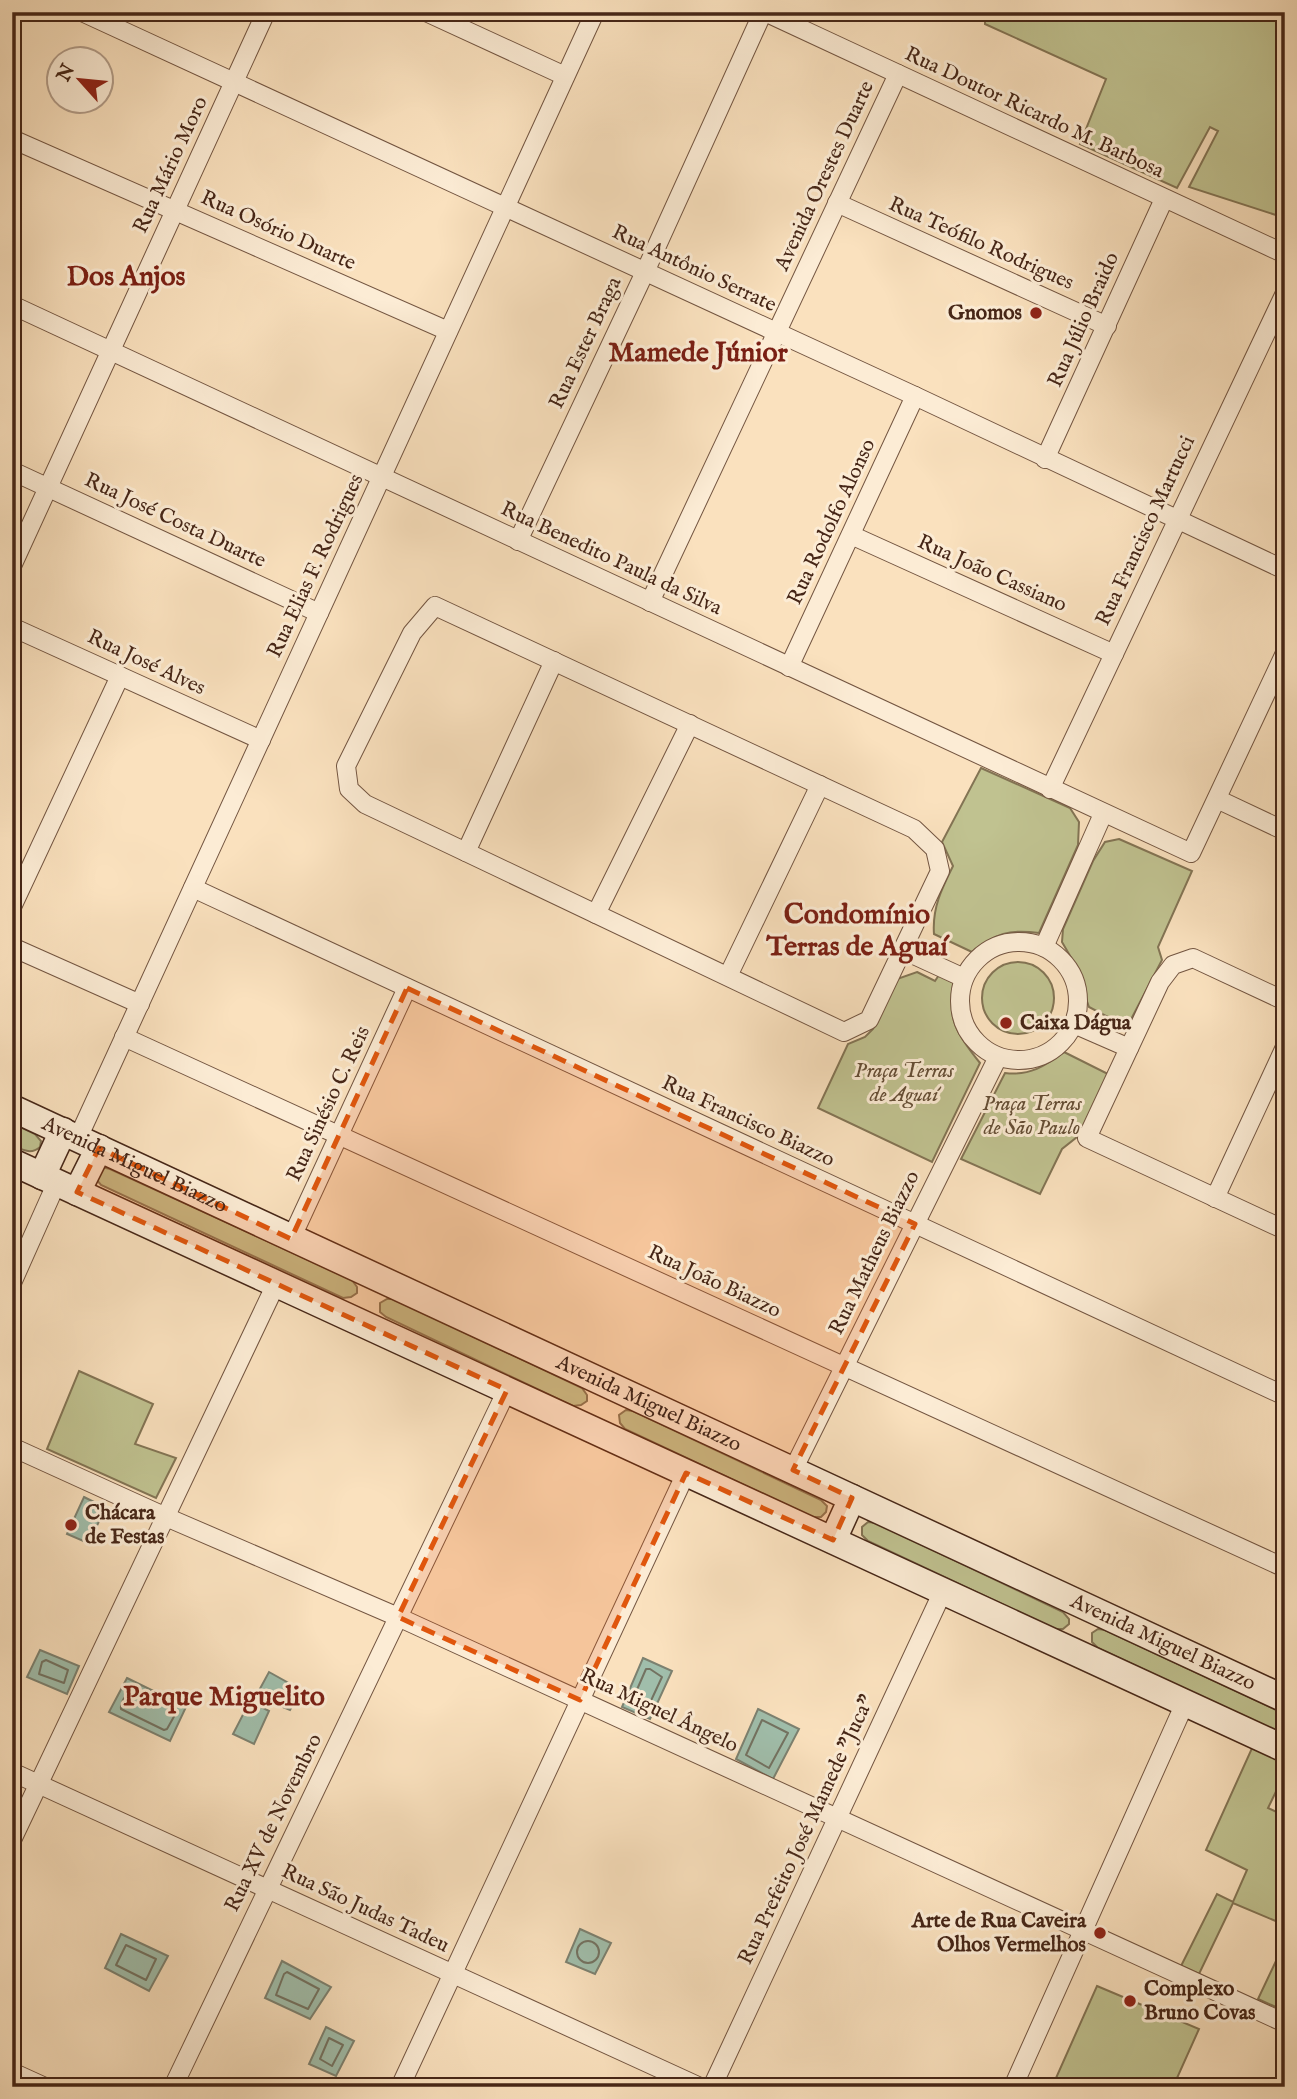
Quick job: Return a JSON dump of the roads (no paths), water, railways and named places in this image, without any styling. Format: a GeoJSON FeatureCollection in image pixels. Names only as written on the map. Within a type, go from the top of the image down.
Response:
{"type":"FeatureCollection","features":[{"type":"Feature","properties":{"kind":"street","name":"Rua Antônio Serrate"},"geometry":{"type":"LineString","coordinates":[[82,12],[915,396],[1285,570]]}},
{"type":"Feature","properties":{"kind":"street","name":"Rua Mário Moro"},"geometry":{"type":"LineString","coordinates":[[12,566],[266,12]]}},
{"type":"Feature","properties":{"kind":"street"},"geometry":{"type":"LineString","coordinates":[[426,12],[565,76]]}},
{"type":"Feature","properties":{"kind":"street","name":"Rua Elias F. Rodrigues"},"geometry":{"type":"LineString","coordinates":[[80,1139],[124,1037],[595,12]]}},
{"type":"Feature","properties":{"kind":"street","name":"Rua Doutor Ricardo M. Barbosa"},"geometry":{"type":"LineString","coordinates":[[764,12],[1285,254]]}},
{"type":"Feature","properties":{"kind":"street","name":"Rua Ester Braga"},"geometry":{"type":"LineString","coordinates":[[518,541],[764,12]]}},
{"type":"Feature","properties":{"kind":"street","name":"Avenida Orestes Duarte"},"geometry":{"type":"LineString","coordinates":[[650,602],[898,74]]}},
{"type":"Feature","properties":{"kind":"street","name":"Rua Osório Duarte"},"geometry":{"type":"LineString","coordinates":[[12,139],[448,331]]}},
{"type":"Feature","properties":{"kind":"street","name":"Rua Júlio Braido"},"geometry":{"type":"LineString","coordinates":[[1045,459],[1164,199]]}},
{"type":"Feature","properties":{"kind":"street","name":"Rua Teófilo Rodrigues"},"geometry":{"type":"LineString","coordinates":[[837,203],[1107,326]]}},
{"type":"Feature","properties":{"kind":"street","name":"Rua Francisco Martucci"},"geometry":{"type":"LineString","coordinates":[[1050,789],[1285,293]]}},
{"type":"Feature","properties":{"kind":"street","name":"Rua Benedito Paula da Silva"},"geometry":{"type":"LineString","coordinates":[[12,305],[1191,853],[1217,799]]}},
{"type":"Feature","properties":{"kind":"street","name":"Rua Rodolfo Alonso"},"geometry":{"type":"LineString","coordinates":[[789,667],[915,396]]}},
{"type":"Feature","properties":{"kind":"street","name":"Rua José Costa Duarte"},"geometry":{"type":"LineString","coordinates":[[12,471],[319,613]]}},
{"type":"Feature","properties":{"kind":"street","name":"Rua João Cassiano"},"geometry":{"type":"LineString","coordinates":[[851,535],[1114,654]]}},
{"type":"Feature","properties":{"kind":"street"},"geometry":{"type":"LineString","coordinates":[[435,606],[554,662],[914,829],[935,849],[940,871],[869,1020],[844,1032],[365,804],[349,789],[346,766],[412,633],[435,606]]}},
{"type":"Feature","properties":{"kind":"street","name":"Rua José Alves"},"geometry":{"type":"LineString","coordinates":[[12,627],[261,740]]}},
{"type":"Feature","properties":{"kind":"street"},"geometry":{"type":"LineString","coordinates":[[1285,653],[1217,799],[1285,831]]}},
{"type":"Feature","properties":{"kind":"street"},"geometry":{"type":"LineString","coordinates":[[466,852],[554,662]]}},
{"type":"Feature","properties":{"kind":"street"},"geometry":{"type":"LineString","coordinates":[[12,907],[120,676]]}},
{"type":"Feature","properties":{"kind":"street"},"geometry":{"type":"LineString","coordinates":[[596,914],[690,724]]}},
{"type":"Feature","properties":{"kind":"street"},"geometry":{"type":"LineString","coordinates":[[728,976],[820,785]]}},
{"type":"Feature","properties":{"kind":"street"},"geometry":{"type":"LineString","coordinates":[[1044,947],[1103,814]]}},
{"type":"Feature","properties":{"kind":"street","name":"Rua Francisco Biazzo"},"geometry":{"type":"LineString","coordinates":[[193,888],[1285,1396]]}},
{"type":"Feature","properties":{"kind":"street"},"geometry":{"type":"LineString","coordinates":[[1021,942],[1044,947],[1063,960],[1074,980],[1079,1002],[1074,1024],[1061,1043],[1042,1056],[1020,1060],[998,1057],[978,1044],[964,1025],[960,1002],[964,978],[978,958],[998,946],[1021,942]]}},
{"type":"Feature","properties":{"kind":"street"},"geometry":{"type":"LineString","coordinates":[[12,947],[140,1004]]}},
{"type":"Feature","properties":{"kind":"street"},"geometry":{"type":"LineString","coordinates":[[903,950],[964,978]]}},
{"type":"Feature","properties":{"kind":"street"},"geometry":{"type":"LineString","coordinates":[[1285,1001],[1193,958],[1173,965],[1160,982],[1087,1138],[1285,1230]]}},
{"type":"Feature","properties":{"kind":"street","name":"Rua Sinésio C. Reis"},"geometry":{"type":"LineString","coordinates":[[291,1239],[407,988]]}},
{"type":"Feature","properties":{"kind":"street"},"geometry":{"type":"LineString","coordinates":[[1074,1024],[1129,1048]]}},
{"type":"Feature","properties":{"kind":"street","name":"Rua João Biazzo"},"geometry":{"type":"LineString","coordinates":[[124,1037],[1285,1568]]}},
{"type":"Feature","properties":{"kind":"street"},"geometry":{"type":"LineString","coordinates":[[1215,1198],[1285,1047]]}},
{"type":"Feature","properties":{"kind":"street","name":"Rua Matheus Biazzo"},"geometry":{"type":"LineString","coordinates":[[793,1470],[998,1057]]}},
{"type":"Feature","properties":{"kind":"street","name":"Avenida Miguel Biazzo"},"geometry":{"type":"LineString","coordinates":[[12,1108],[1285,1699]]}},
{"type":"Feature","properties":{"kind":"street"},"geometry":{"type":"LineString","coordinates":[[59,1183],[80,1139]]}},
{"type":"Feature","properties":{"kind":"street"},"geometry":{"type":"LineString","coordinates":[[12,1283],[80,1139]]}},
{"type":"Feature","properties":{"kind":"street"},"geometry":{"type":"LineString","coordinates":[[12,1162],[1285,1749]]}},
{"type":"Feature","properties":{"kind":"street"},"geometry":{"type":"LineString","coordinates":[[12,1840],[276,1284]]}},
{"type":"Feature","properties":{"kind":"street","name":"Rua XV de Novembro"},"geometry":{"type":"LineString","coordinates":[[173,2087],[507,1390]]}},
{"type":"Feature","properties":{"kind":"street"},"geometry":{"type":"LineString","coordinates":[[601,1433],[620,1391]]}},
{"type":"Feature","properties":{"kind":"street","name":"Rua Miguel Ângelo"},"geometry":{"type":"LineString","coordinates":[[12,1447],[398,1617],[1285,2023]]}},
{"type":"Feature","properties":{"kind":"street"},"geometry":{"type":"LineString","coordinates":[[400,2087],[686,1473]]}},
{"type":"Feature","properties":{"kind":"street"},"geometry":{"type":"LineString","coordinates":[[833,1540],[852,1498]]}},
{"type":"Feature","properties":{"kind":"street","name":"Rua Prefeito José Mamede \"Juca\""},"geometry":{"type":"LineString","coordinates":[[712,2087],[943,1591]]}},
{"type":"Feature","properties":{"kind":"street"},"geometry":{"type":"LineString","coordinates":[[1013,2087],[1185,1703]]}},
{"type":"Feature","properties":{"kind":"street","name":"Rua São Judas Tadeu"},"geometry":{"type":"LineString","coordinates":[[12,1772],[700,2087]]}},
{"type":"Feature","properties":{"kind":"street"},"geometry":{"type":"LineString","coordinates":[[12,2072],[45,2087]]}},
{"type":"Feature","properties":{"kind":"water"},"geometry":{"type":"Polygon","coordinates":[[[84,1497],[106,1508],[88,1543],[67,1534],[84,1497]]]}},
{"type":"Feature","properties":{"kind":"water"},"geometry":{"type":"Polygon","coordinates":[[[40,1650],[79,1666],[67,1694],[27,1677],[40,1650]]]}},
{"type":"Feature","properties":{"kind":"water"},"geometry":{"type":"Polygon","coordinates":[[[643,1658],[672,1671],[650,1719],[622,1707],[643,1658]]]}},
{"type":"Feature","properties":{"kind":"water"},"geometry":{"type":"Polygon","coordinates":[[[269,1672],[301,1690],[290,1710],[256,1696],[269,1672]]]}},
{"type":"Feature","properties":{"kind":"water"},"geometry":{"type":"Polygon","coordinates":[[[127,1678],[186,1707],[170,1741],[109,1712],[127,1678]]]}},
{"type":"Feature","properties":{"kind":"water"},"geometry":{"type":"Polygon","coordinates":[[[250,1701],[269,1711],[254,1744],[233,1734],[250,1701]]]}},
{"type":"Feature","properties":{"kind":"water"},"geometry":{"type":"Polygon","coordinates":[[[758,1709],[799,1729],[773,1779],[736,1759],[758,1709]]]}},
{"type":"Feature","properties":{"kind":"water"},"geometry":{"type":"Polygon","coordinates":[[[580,1929],[611,1943],[595,1974],[566,1962],[580,1929]]]}},
{"type":"Feature","properties":{"kind":"water"},"geometry":{"type":"Polygon","coordinates":[[[121,1934],[168,1956],[149,1991],[105,1968],[121,1934]]]}},
{"type":"Feature","properties":{"kind":"water"},"geometry":{"type":"Polygon","coordinates":[[[282,1961],[331,1987],[310,2019],[265,1998],[282,1961]]]}},
{"type":"Feature","properties":{"kind":"water"},"geometry":{"type":"Polygon","coordinates":[[[326,2027],[354,2041],[336,2076],[309,2064],[326,2027]]]}},
{"type":"Feature","properties":{"kind":"place","name":"Gnomos"},"geometry":{"type":"Point","coordinates":[1036,313]}},
{"type":"Feature","properties":{"kind":"place","name":"Caixa Dágua"},"geometry":{"type":"Point","coordinates":[1006,1023]}},
{"type":"Feature","properties":{"kind":"place","name":"Chácara de Festas"},"geometry":{"type":"Point","coordinates":[71,1525]}},
{"type":"Feature","properties":{"kind":"place","name":"Arte de Rua Caveira Olhos Vermelhos"},"geometry":{"type":"Point","coordinates":[1100,1933]}},
{"type":"Feature","properties":{"kind":"place","name":"Complexo Bruno Covas"},"geometry":{"type":"Point","coordinates":[1130,2001]}},
{"type":"Feature","properties":{"kind":"district","name":"Dos Anjos"},"geometry":{"type":"Point","coordinates":[126,277]}},
{"type":"Feature","properties":{"kind":"district","name":"Mamede Júnior"},"geometry":{"type":"Point","coordinates":[698,353]}},
{"type":"Feature","properties":{"kind":"district","name":"Condomínio Terras de Aguaí"},"geometry":{"type":"Point","coordinates":[857,931]}},
{"type":"Feature","properties":{"kind":"district","name":"Parque Miguelito"},"geometry":{"type":"Point","coordinates":[224,1697]}},
{"type":"Feature","properties":{"kind":"park label","name":"Praça Terras de Aguaí"},"geometry":{"type":"Point","coordinates":[904,1083]}},
{"type":"Feature","properties":{"kind":"park label","name":"Praça Terras de São Paulo"},"geometry":{"type":"Point","coordinates":[1032,1116]}}]}
